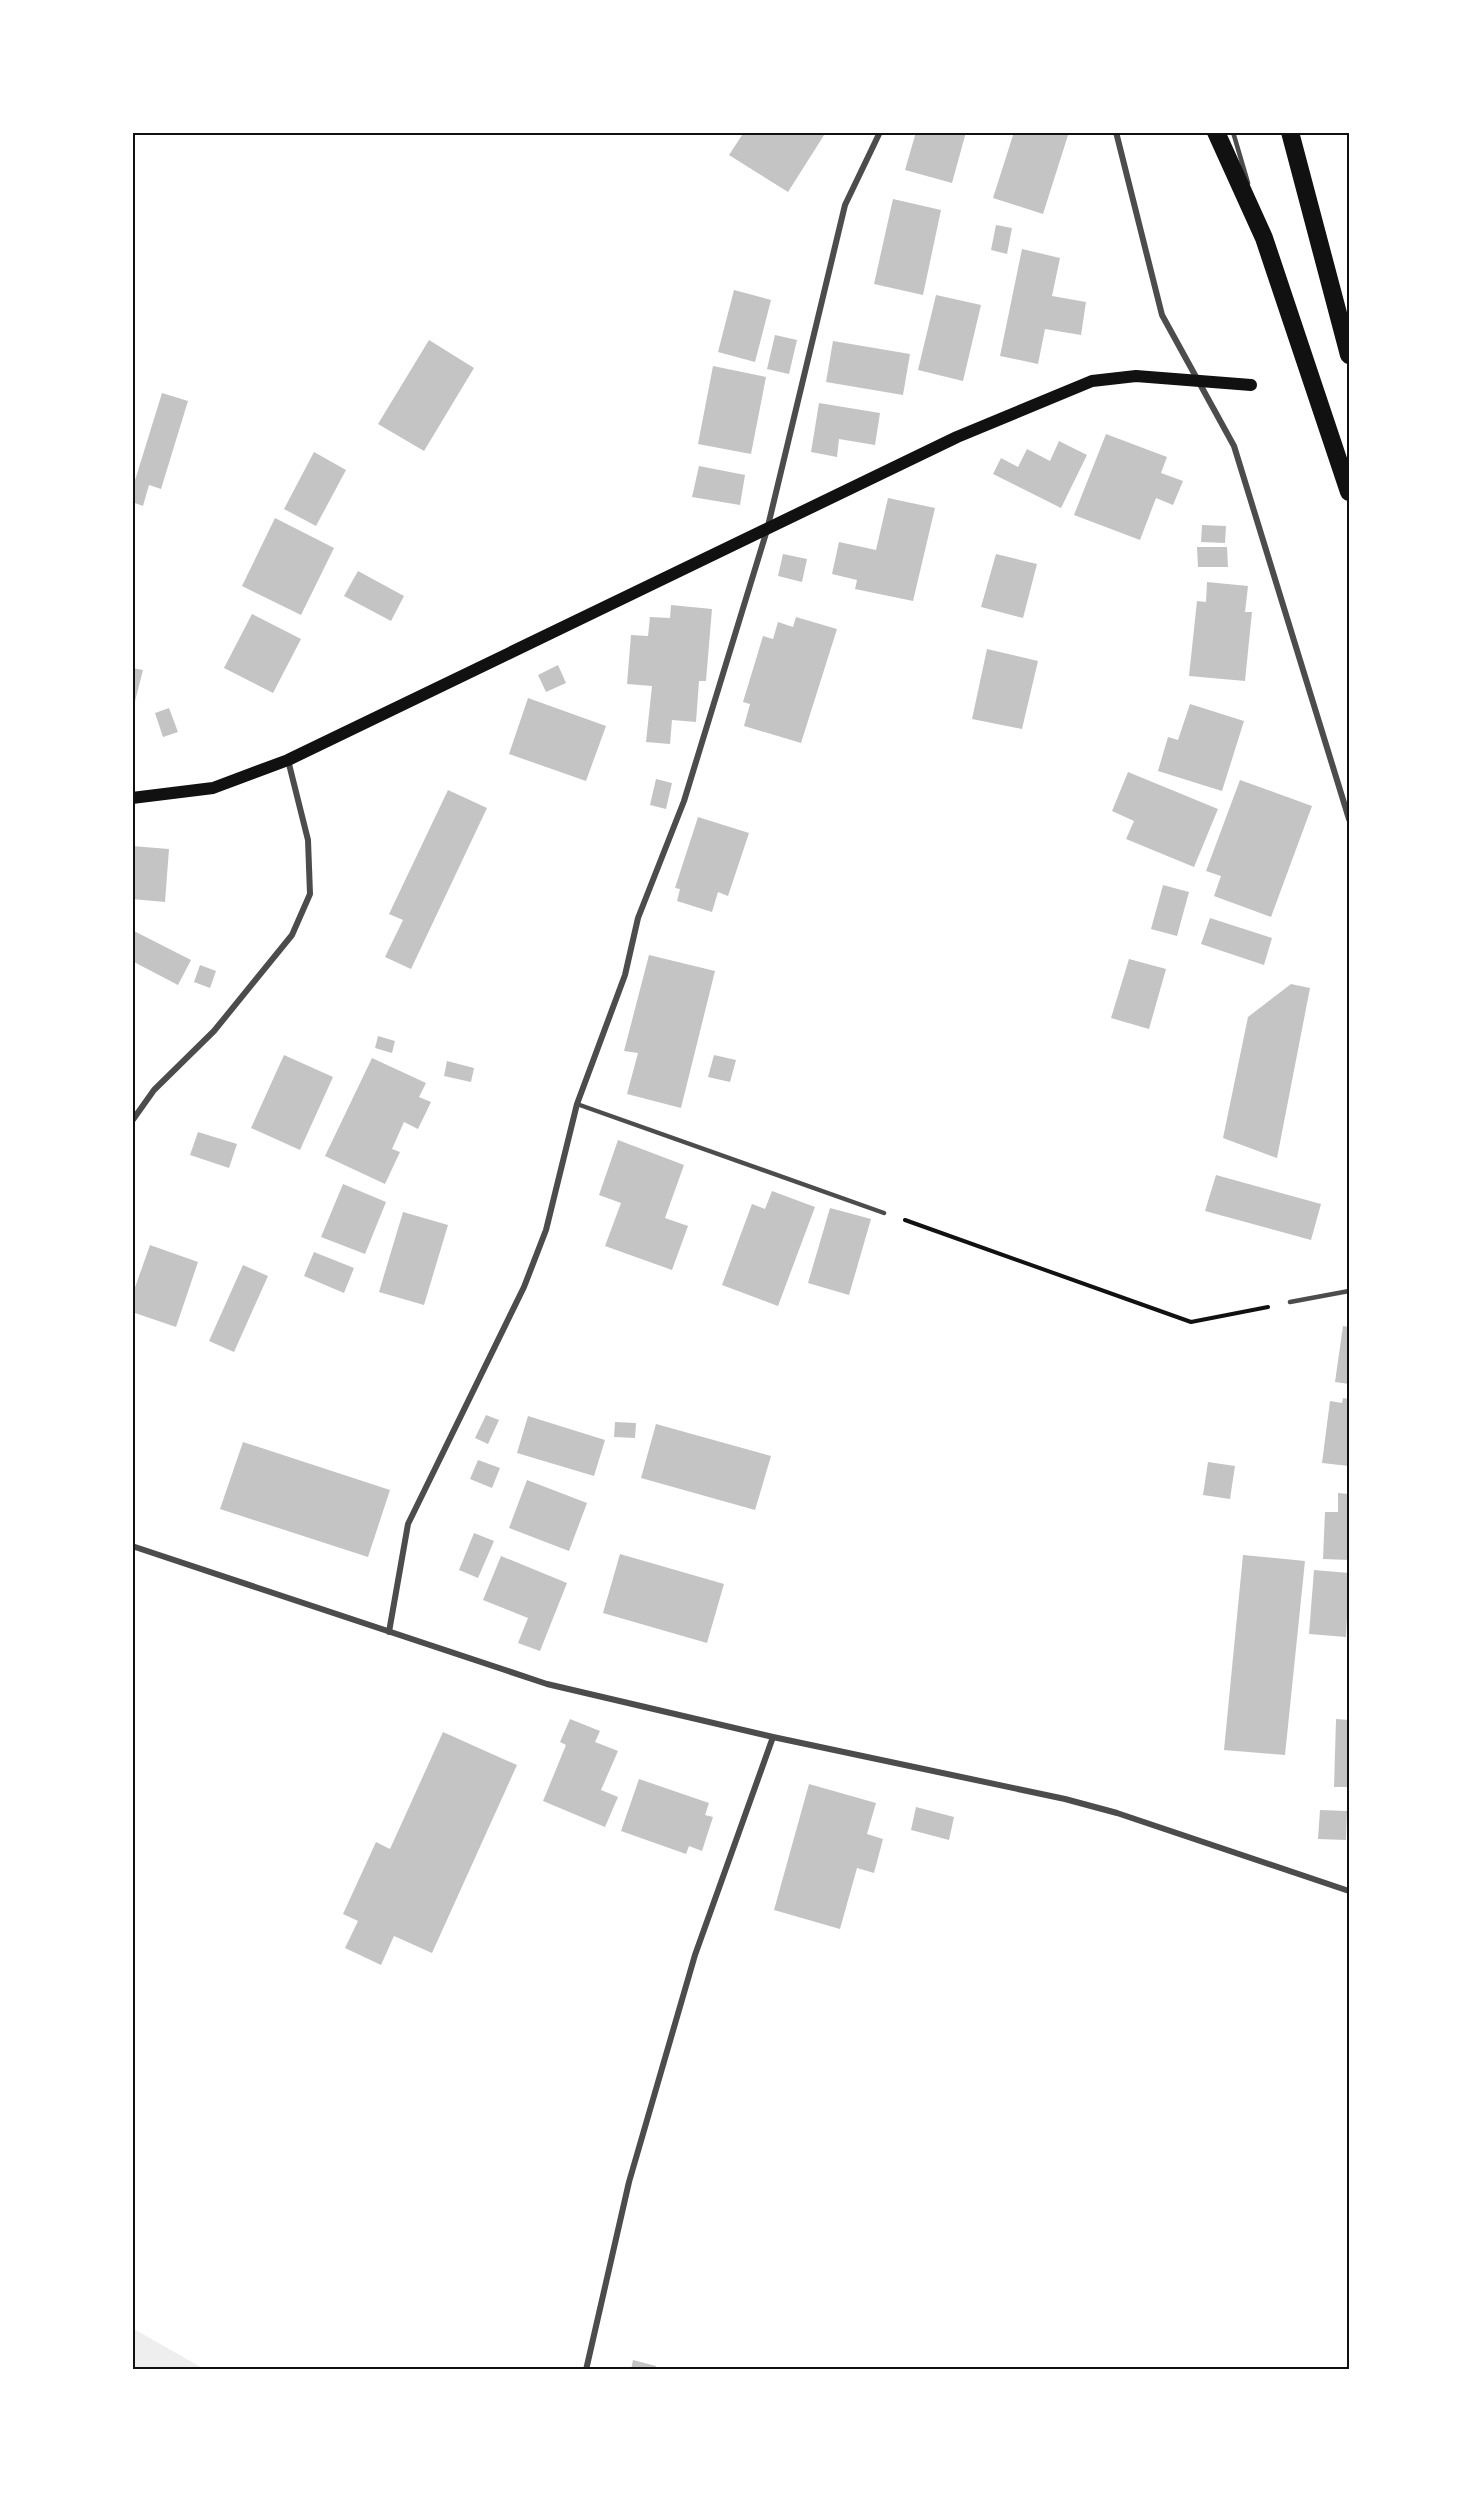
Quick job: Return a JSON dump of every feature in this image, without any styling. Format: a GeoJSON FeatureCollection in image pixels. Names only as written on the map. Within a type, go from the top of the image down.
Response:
{"type":"FeatureCollection","features":[{"type":"Feature","properties":{"kind":"highway"},"geometry":{"type":"LineString","coordinates":[[1216,132],[1264,238],[1349,492]]}},
{"type":"Feature","properties":{"kind":"highway"},"geometry":{"type":"LineString","coordinates":[[1290,132],[1349,355]]}},
{"type":"Feature","properties":{"kind":"main road"},"geometry":{"type":"LineString","coordinates":[[132,798],[213,788],[288,760],[957,437],[1092,381],[1136,376],[1251,385]]}},
{"type":"Feature","properties":{"kind":"street"},"geometry":{"type":"LineString","coordinates":[[389,1632],[408,1524],[524,1287],[546,1230],[577,1104],[625,975],[638,918],[684,801],[767,530],[845,205],[880,132]]}},
{"type":"Feature","properties":{"kind":"street"},"geometry":{"type":"LineString","coordinates":[[1116,132],[1162,315],[1195,379],[1234,446],[1349,819]]}},
{"type":"Feature","properties":{"kind":"street"},"geometry":{"type":"LineString","coordinates":[[132,1121],[154,1090],[214,1031],[292,935],[310,894],[308,840],[288,760]]}},
{"type":"Feature","properties":{"kind":"street"},"geometry":{"type":"LineString","coordinates":[[132,1546],[547,1684],[774,1737],[1086,1805],[1349,1891]]}},
{"type":"Feature","properties":{"kind":"street"},"geometry":{"type":"LineString","coordinates":[[586,2370],[629,2182],[695,1955],[774,1737]]}},
{"type":"Feature","properties":{"kind":"lane"},"geometry":{"type":"LineString","coordinates":[[1233,132],[1249,185]]}},
{"type":"Feature","properties":{"kind":"lane"},"geometry":{"type":"LineString","coordinates":[[1252,195],[1264,238]]}},
{"type":"Feature","properties":{"kind":"lane"},"geometry":{"type":"LineString","coordinates":[[577,1104],[884,1213]]}},
{"type":"Feature","properties":{"kind":"lane"},"geometry":{"type":"LineString","coordinates":[[1290,1302],[1349,1291]]}},
{"type":"Feature","properties":{"kind":"path"},"geometry":{"type":"LineString","coordinates":[[884,1213],[1191,1322],[1290,1302]]}},
{"type":"Feature","properties":{"kind":"shaded area"},"geometry":{"type":"Polygon","coordinates":[[[132,2328],[206,2370],[132,2370],[132,2328]]]}},
{"type":"Feature","properties":{"kind":"building"},"geometry":{"type":"Polygon","coordinates":[[[744,132],[826,132],[788,192],[729,155],[744,132]]]}},
{"type":"Feature","properties":{"kind":"building"},"geometry":{"type":"Polygon","coordinates":[[[916,132],[966,132],[952,183],[905,170],[916,132]]]}},
{"type":"Feature","properties":{"kind":"building"},"geometry":{"type":"Polygon","coordinates":[[[1014,132],[1069,132],[1043,214],[993,198],[1014,132]]]}},
{"type":"Feature","properties":{"kind":"building"},"geometry":{"type":"Polygon","coordinates":[[[893,199],[941,210],[923,295],[874,284],[893,199]]]}},
{"type":"Feature","properties":{"kind":"building"},"geometry":{"type":"Polygon","coordinates":[[[996,225],[1012,228],[1007,254],[991,250],[996,225]]]}},
{"type":"Feature","properties":{"kind":"building"},"geometry":{"type":"Polygon","coordinates":[[[1022,249],[1060,258],[1052,296],[1086,302],[1081,335],[1045,329],[1038,364],[1000,356],[1022,249]]]}},
{"type":"Feature","properties":{"kind":"building"},"geometry":{"type":"Polygon","coordinates":[[[734,290],[771,300],[755,362],[718,352],[734,290]]]}},
{"type":"Feature","properties":{"kind":"building"},"geometry":{"type":"Polygon","coordinates":[[[936,295],[981,305],[963,381],[918,370],[936,295]]]}},
{"type":"Feature","properties":{"kind":"building"},"geometry":{"type":"Polygon","coordinates":[[[775,335],[797,340],[789,374],[767,369],[775,335]]]}},
{"type":"Feature","properties":{"kind":"building"},"geometry":{"type":"Polygon","coordinates":[[[429,340],[474,368],[424,451],[378,424],[429,340]]]}},
{"type":"Feature","properties":{"kind":"building"},"geometry":{"type":"Polygon","coordinates":[[[833,341],[910,354],[903,395],[826,382],[833,341]]]}},
{"type":"Feature","properties":{"kind":"building"},"geometry":{"type":"Polygon","coordinates":[[[713,366],[766,377],[751,454],[698,444],[713,366]]]}},
{"type":"Feature","properties":{"kind":"building"},"geometry":{"type":"Polygon","coordinates":[[[162,393],[188,401],[161,489],[149,485],[143,506],[132,502],[132,490],[162,393]]]}},
{"type":"Feature","properties":{"kind":"building"},"geometry":{"type":"Polygon","coordinates":[[[819,403],[880,413],[875,445],[839,439],[837,457],[811,452],[819,403]]]}},
{"type":"Feature","properties":{"kind":"building"},"geometry":{"type":"Polygon","coordinates":[[[1106,434],[1167,457],[1161,473],[1183,481],[1173,505],[1156,498],[1140,540],[1074,515],[1106,434]]]}},
{"type":"Feature","properties":{"kind":"building"},"geometry":{"type":"Polygon","coordinates":[[[1059,441],[1087,455],[1061,508],[993,474],[1001,458],[1018,467],[1027,449],[1050,461],[1059,441]]]}},
{"type":"Feature","properties":{"kind":"building"},"geometry":{"type":"Polygon","coordinates":[[[314,452],[346,470],[316,526],[284,509],[314,452]]]}},
{"type":"Feature","properties":{"kind":"building"},"geometry":{"type":"Polygon","coordinates":[[[699,466],[745,475],[740,505],[692,497],[699,466]]]}},
{"type":"Feature","properties":{"kind":"building"},"geometry":{"type":"Polygon","coordinates":[[[888,498],[935,508],[913,601],[855,589],[857,580],[832,574],[839,542],[876,550],[888,498]]]}},
{"type":"Feature","properties":{"kind":"building"},"geometry":{"type":"Polygon","coordinates":[[[275,518],[334,548],[301,615],[242,586],[275,518]]]}},
{"type":"Feature","properties":{"kind":"building"},"geometry":{"type":"Polygon","coordinates":[[[1202,525],[1226,526],[1225,543],[1201,542],[1202,525]]]}},
{"type":"Feature","properties":{"kind":"building"},"geometry":{"type":"Polygon","coordinates":[[[1197,547],[1227,547],[1228,567],[1198,567],[1197,547]]]}},
{"type":"Feature","properties":{"kind":"building"},"geometry":{"type":"Polygon","coordinates":[[[783,554],[807,559],[802,582],[778,576],[783,554]]]}},
{"type":"Feature","properties":{"kind":"building"},"geometry":{"type":"Polygon","coordinates":[[[996,554],[1037,564],[1023,618],[981,607],[996,554]]]}},
{"type":"Feature","properties":{"kind":"building"},"geometry":{"type":"Polygon","coordinates":[[[358,571],[404,596],[391,621],[344,596],[358,571]]]}},
{"type":"Feature","properties":{"kind":"building"},"geometry":{"type":"Polygon","coordinates":[[[1207,582],[1248,586],[1245,612],[1252,612],[1245,681],[1189,676],[1197,601],[1206,602],[1207,582]]]}},
{"type":"Feature","properties":{"kind":"building"},"geometry":{"type":"Polygon","coordinates":[[[671,605],[712,609],[706,681],[699,681],[696,722],[672,720],[670,744],[646,742],[652,686],[627,684],[631,635],[648,636],[650,617],[670,618],[671,605]]]}},
{"type":"Feature","properties":{"kind":"building"},"geometry":{"type":"Polygon","coordinates":[[[252,614],[301,639],[273,693],[224,668],[252,614]]]}},
{"type":"Feature","properties":{"kind":"building"},"geometry":{"type":"Polygon","coordinates":[[[796,617],[837,629],[801,743],[744,726],[750,704],[743,702],[763,636],[773,639],[778,622],[793,627],[796,617]]]}},
{"type":"Feature","properties":{"kind":"building"},"geometry":{"type":"Polygon","coordinates":[[[987,649],[1038,661],[1022,729],[972,719],[987,649]]]}},
{"type":"Feature","properties":{"kind":"building"},"geometry":{"type":"Polygon","coordinates":[[[558,665],[566,683],[546,692],[538,675],[558,665]]]}},
{"type":"Feature","properties":{"kind":"building"},"geometry":{"type":"Polygon","coordinates":[[[132,668],[143,670],[133,709],[132,709],[132,668]]]}},
{"type":"Feature","properties":{"kind":"building"},"geometry":{"type":"Polygon","coordinates":[[[528,698],[606,726],[586,781],[509,754],[528,698]]]}},
{"type":"Feature","properties":{"kind":"building"},"geometry":{"type":"Polygon","coordinates":[[[1190,704],[1244,721],[1222,791],[1158,771],[1168,737],[1178,740],[1190,704]]]}},
{"type":"Feature","properties":{"kind":"building"},"geometry":{"type":"Polygon","coordinates":[[[169,708],[178,732],[163,737],[155,713],[169,708]]]}},
{"type":"Feature","properties":{"kind":"building"},"geometry":{"type":"Polygon","coordinates":[[[1128,772],[1218,809],[1194,867],[1126,839],[1134,821],[1112,811],[1128,772]]]}},
{"type":"Feature","properties":{"kind":"building"},"geometry":{"type":"Polygon","coordinates":[[[656,779],[672,783],[666,809],[650,805],[656,779]]]}},
{"type":"Feature","properties":{"kind":"building"},"geometry":{"type":"Polygon","coordinates":[[[1240,780],[1312,806],[1271,917],[1214,896],[1221,876],[1206,871],[1240,780]]]}},
{"type":"Feature","properties":{"kind":"building"},"geometry":{"type":"Polygon","coordinates":[[[448,790],[487,808],[411,969],[385,957],[403,920],[389,914],[448,790]]]}},
{"type":"Feature","properties":{"kind":"building"},"geometry":{"type":"Polygon","coordinates":[[[698,817],[749,833],[728,896],[718,892],[712,912],[677,901],[680,889],[675,888],[698,817]]]}},
{"type":"Feature","properties":{"kind":"building"},"geometry":{"type":"Polygon","coordinates":[[[132,846],[169,849],[165,902],[132,899],[132,846]]]}},
{"type":"Feature","properties":{"kind":"building"},"geometry":{"type":"Polygon","coordinates":[[[1163,885],[1189,892],[1177,936],[1151,929],[1163,885]]]}},
{"type":"Feature","properties":{"kind":"building"},"geometry":{"type":"Polygon","coordinates":[[[1210,918],[1272,938],[1264,965],[1201,944],[1210,918]]]}},
{"type":"Feature","properties":{"kind":"building"},"geometry":{"type":"Polygon","coordinates":[[[132,930],[191,960],[178,985],[132,961],[132,930]]]}},
{"type":"Feature","properties":{"kind":"building"},"geometry":{"type":"Polygon","coordinates":[[[649,955],[715,971],[681,1108],[627,1094],[638,1053],[624,1051],[649,955]]]}},
{"type":"Feature","properties":{"kind":"building"},"geometry":{"type":"Polygon","coordinates":[[[1129,959],[1166,969],[1149,1029],[1111,1018],[1129,959]]]}},
{"type":"Feature","properties":{"kind":"building"},"geometry":{"type":"Polygon","coordinates":[[[200,965],[216,971],[210,988],[194,982],[200,965]]]}},
{"type":"Feature","properties":{"kind":"building"},"geometry":{"type":"Polygon","coordinates":[[[1291,984],[1310,988],[1277,1158],[1223,1138],[1248,1017],[1291,984]]]}},
{"type":"Feature","properties":{"kind":"building"},"geometry":{"type":"Polygon","coordinates":[[[378,1036],[395,1041],[392,1053],[375,1048],[378,1036]]]}},
{"type":"Feature","properties":{"kind":"building"},"geometry":{"type":"Polygon","coordinates":[[[284,1055],[333,1077],[300,1150],[251,1128],[284,1055]]]}},
{"type":"Feature","properties":{"kind":"building"},"geometry":{"type":"Polygon","coordinates":[[[714,1055],[736,1060],[730,1082],[708,1077],[714,1055]]]}},
{"type":"Feature","properties":{"kind":"building"},"geometry":{"type":"Polygon","coordinates":[[[372,1058],[426,1083],[419,1097],[431,1102],[418,1129],[404,1122],[392,1149],[400,1152],[385,1184],[325,1156],[372,1058]]]}},
{"type":"Feature","properties":{"kind":"building"},"geometry":{"type":"Polygon","coordinates":[[[447,1061],[474,1068],[471,1082],[444,1076],[447,1061]]]}},
{"type":"Feature","properties":{"kind":"building"},"geometry":{"type":"Polygon","coordinates":[[[198,1132],[237,1144],[229,1168],[190,1155],[198,1132]]]}},
{"type":"Feature","properties":{"kind":"building"},"geometry":{"type":"Polygon","coordinates":[[[618,1140],[684,1165],[665,1218],[688,1226],[672,1270],[605,1246],[621,1203],[599,1195],[618,1140]]]}},
{"type":"Feature","properties":{"kind":"building"},"geometry":{"type":"Polygon","coordinates":[[[1216,1175],[1321,1204],[1311,1240],[1205,1211],[1216,1175]]]}},
{"type":"Feature","properties":{"kind":"building"},"geometry":{"type":"Polygon","coordinates":[[[343,1184],[386,1202],[365,1254],[321,1237],[343,1184]]]}},
{"type":"Feature","properties":{"kind":"building"},"geometry":{"type":"Polygon","coordinates":[[[772,1191],[815,1207],[778,1306],[722,1285],[752,1204],[765,1209],[772,1191]]]}},
{"type":"Feature","properties":{"kind":"building"},"geometry":{"type":"Polygon","coordinates":[[[830,1208],[871,1219],[849,1295],[808,1283],[830,1208]]]}},
{"type":"Feature","properties":{"kind":"building"},"geometry":{"type":"Polygon","coordinates":[[[403,1212],[448,1225],[424,1305],[379,1292],[403,1212]]]}},
{"type":"Feature","properties":{"kind":"building"},"geometry":{"type":"Polygon","coordinates":[[[150,1245],[198,1262],[176,1327],[132,1312],[132,1296],[150,1245]]]}},
{"type":"Feature","properties":{"kind":"building"},"geometry":{"type":"Polygon","coordinates":[[[314,1252],[354,1268],[344,1293],[304,1276],[314,1252]]]}},
{"type":"Feature","properties":{"kind":"building"},"geometry":{"type":"Polygon","coordinates":[[[243,1265],[268,1276],[234,1352],[209,1341],[243,1265]]]}},
{"type":"Feature","properties":{"kind":"building"},"geometry":{"type":"Polygon","coordinates":[[[1343,1326],[1349,1327],[1349,1384],[1335,1382],[1343,1326]]]}},
{"type":"Feature","properties":{"kind":"building"},"geometry":{"type":"Polygon","coordinates":[[[1343,1398],[1349,1399],[1349,1466],[1322,1463],[1330,1401],[1342,1403],[1343,1398]]]}},
{"type":"Feature","properties":{"kind":"building"},"geometry":{"type":"Polygon","coordinates":[[[486,1415],[499,1420],[488,1444],[475,1438],[486,1415]]]}},
{"type":"Feature","properties":{"kind":"building"},"geometry":{"type":"Polygon","coordinates":[[[528,1416],[605,1440],[594,1476],[517,1453],[528,1416]]]}},
{"type":"Feature","properties":{"kind":"building"},"geometry":{"type":"Polygon","coordinates":[[[615,1422],[636,1423],[635,1438],[614,1437],[615,1422]]]}},
{"type":"Feature","properties":{"kind":"building"},"geometry":{"type":"Polygon","coordinates":[[[656,1424],[771,1456],[755,1510],[641,1478],[656,1424]]]}},
{"type":"Feature","properties":{"kind":"building"},"geometry":{"type":"Polygon","coordinates":[[[243,1442],[390,1490],[368,1557],[220,1509],[243,1442]]]}},
{"type":"Feature","properties":{"kind":"building"},"geometry":{"type":"Polygon","coordinates":[[[478,1460],[500,1468],[492,1488],[470,1479],[478,1460]]]}},
{"type":"Feature","properties":{"kind":"building"},"geometry":{"type":"Polygon","coordinates":[[[1208,1462],[1235,1466],[1230,1499],[1203,1495],[1208,1462]]]}},
{"type":"Feature","properties":{"kind":"building"},"geometry":{"type":"Polygon","coordinates":[[[527,1480],[587,1503],[569,1551],[509,1528],[527,1480]]]}},
{"type":"Feature","properties":{"kind":"building"},"geometry":{"type":"Polygon","coordinates":[[[1338,1493],[1349,1494],[1349,1560],[1323,1559],[1325,1512],[1338,1512],[1338,1493]]]}},
{"type":"Feature","properties":{"kind":"building"},"geometry":{"type":"Polygon","coordinates":[[[474,1533],[494,1541],[478,1578],[459,1570],[474,1533]]]}},
{"type":"Feature","properties":{"kind":"building"},"geometry":{"type":"Polygon","coordinates":[[[620,1554],[724,1584],[707,1643],[603,1613],[620,1554]]]}},
{"type":"Feature","properties":{"kind":"building"},"geometry":{"type":"Polygon","coordinates":[[[1243,1555],[1305,1561],[1285,1755],[1224,1750],[1243,1555]]]}},
{"type":"Feature","properties":{"kind":"building"},"geometry":{"type":"Polygon","coordinates":[[[501,1556],[567,1583],[540,1651],[518,1643],[528,1618],[483,1600],[501,1556]]]}},
{"type":"Feature","properties":{"kind":"building"},"geometry":{"type":"Polygon","coordinates":[[[1314,1570],[1349,1573],[1346,1637],[1309,1634],[1314,1570]]]}},
{"type":"Feature","properties":{"kind":"building"},"geometry":{"type":"Polygon","coordinates":[[[570,1719],[600,1731],[595,1742],[618,1751],[601,1790],[618,1797],[605,1827],[543,1801],[566,1745],[560,1742],[570,1719]]]}},
{"type":"Feature","properties":{"kind":"building"},"geometry":{"type":"Polygon","coordinates":[[[1336,1719],[1349,1720],[1349,1787],[1334,1787],[1336,1719]]]}},
{"type":"Feature","properties":{"kind":"building"},"geometry":{"type":"Polygon","coordinates":[[[443,1732],[517,1765],[432,1953],[394,1936],[381,1965],[345,1948],[358,1921],[343,1914],[376,1842],[390,1849],[443,1732]]]}},
{"type":"Feature","properties":{"kind":"building"},"geometry":{"type":"Polygon","coordinates":[[[639,1779],[709,1803],[705,1815],[713,1817],[702,1851],[689,1846],[686,1854],[621,1831],[639,1779]]]}},
{"type":"Feature","properties":{"kind":"building"},"geometry":{"type":"Polygon","coordinates":[[[809,1784],[876,1803],[867,1834],[883,1839],[874,1873],[857,1868],[840,1929],[774,1910],[809,1784]]]}},
{"type":"Feature","properties":{"kind":"building"},"geometry":{"type":"Polygon","coordinates":[[[916,1807],[954,1817],[949,1840],[911,1830],[916,1807]]]}},
{"type":"Feature","properties":{"kind":"building"},"geometry":{"type":"Polygon","coordinates":[[[1320,1810],[1347,1811],[1346,1840],[1318,1839],[1320,1810]]]}},
{"type":"Feature","properties":{"kind":"building"},"geometry":{"type":"Polygon","coordinates":[[[633,2360],[656,2366],[655,2370],[631,2370],[633,2360]]]}}]}
